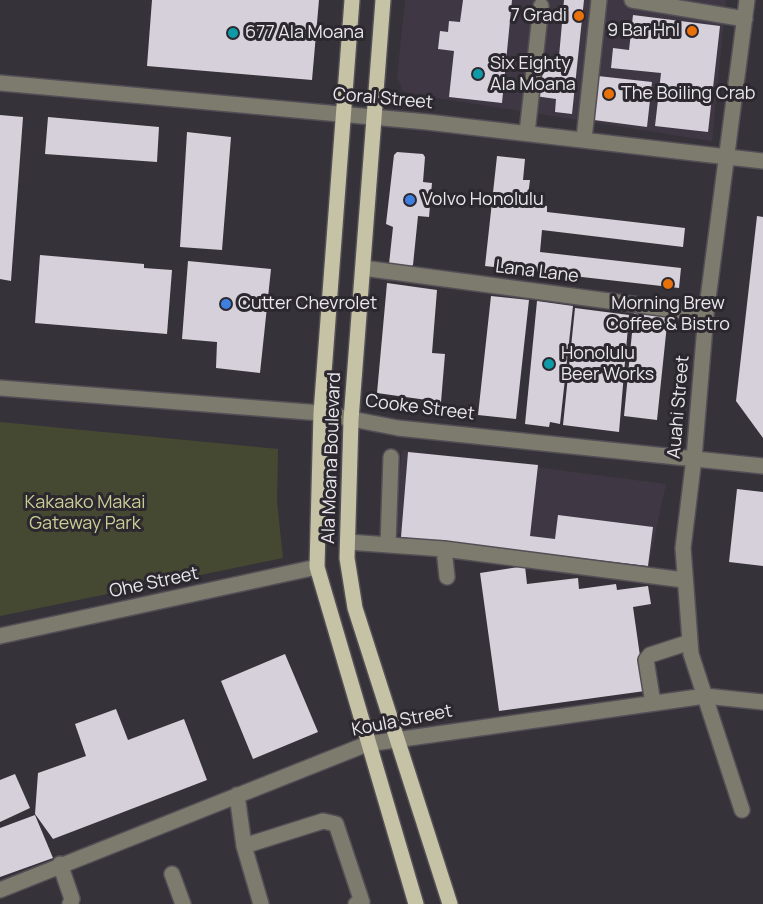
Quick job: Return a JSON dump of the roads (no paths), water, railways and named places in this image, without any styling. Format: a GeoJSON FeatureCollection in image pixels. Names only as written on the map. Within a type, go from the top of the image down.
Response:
{"type":"FeatureCollection","features":[{"type":"Feature","properties":{"kind":"main road","name":"Ala Moana Boulevard"},"geometry":{"type":"LineString","coordinates":[[352,0],[321,413],[317,567],[367,744],[416,904]]}},
{"type":"Feature","properties":{"kind":"main road","name":"Ala Moana Boulevard"},"geometry":{"type":"LineString","coordinates":[[383,0],[351,420],[348,542],[355,608],[399,739],[450,904]]}},
{"type":"Feature","properties":{"kind":"street"},"geometry":{"type":"LineString","coordinates":[[584,139],[599,0]]}},
{"type":"Feature","properties":{"kind":"street"},"geometry":{"type":"LineString","coordinates":[[632,0],[745,19]]}},
{"type":"Feature","properties":{"kind":"street","name":"Auahi Street"},"geometry":{"type":"LineString","coordinates":[[742,810],[691,654],[683,548],[694,458],[706,314],[747,0]]}},
{"type":"Feature","properties":{"kind":"street"},"geometry":{"type":"LineString","coordinates":[[527,133],[541,6]]}},
{"type":"Feature","properties":{"kind":"street","name":"Coral Street"},"geometry":{"type":"LineString","coordinates":[[0,83],[344,116],[373,116],[763,161]]}},
{"type":"Feature","properties":{"kind":"street","name":"Lana Lane"},"geometry":{"type":"LineString","coordinates":[[363,268],[706,314]]}},
{"type":"Feature","properties":{"kind":"street","name":"Cooke Street"},"geometry":{"type":"LineString","coordinates":[[0,388],[321,413],[398,428],[763,466]]}},
{"type":"Feature","properties":{"kind":"street"},"geometry":{"type":"LineString","coordinates":[[388,545],[391,457]]}},
{"type":"Feature","properties":{"kind":"street"},"geometry":{"type":"LineString","coordinates":[[348,542],[444,549],[684,580]]}},
{"type":"Feature","properties":{"kind":"street"},"geometry":{"type":"LineString","coordinates":[[444,549],[447,577]]}},
{"type":"Feature","properties":{"kind":"street","name":"Ohe Street"},"geometry":{"type":"LineString","coordinates":[[0,636],[317,567]]}},
{"type":"Feature","properties":{"kind":"street"},"geometry":{"type":"LineString","coordinates":[[652,703],[646,660],[650,655],[690,642]]}},
{"type":"Feature","properties":{"kind":"street","name":"Koula Street"},"geometry":{"type":"LineString","coordinates":[[0,890],[60,864],[367,744],[705,696],[763,702]]}},
{"type":"Feature","properties":{"kind":"street"},"geometry":{"type":"LineString","coordinates":[[237,795],[244,846],[261,904]]}},
{"type":"Feature","properties":{"kind":"street"},"geometry":{"type":"LineString","coordinates":[[244,846],[323,821],[336,824],[362,902],[356,904]]}},
{"type":"Feature","properties":{"kind":"street"},"geometry":{"type":"LineString","coordinates":[[60,864],[72,899],[70,904]]}},
{"type":"Feature","properties":{"kind":"street"},"geometry":{"type":"LineString","coordinates":[[172,874],[183,904]]}},
{"type":"Feature","properties":{"kind":"place","name":"7 Gradi"},"geometry":{"type":"Point","coordinates":[579,16]}},
{"type":"Feature","properties":{"kind":"place","name":"9 Bar Hnl"},"geometry":{"type":"Point","coordinates":[692,31]}},
{"type":"Feature","properties":{"kind":"place","name":"677 Ala Moana"},"geometry":{"type":"Point","coordinates":[233,33]}},
{"type":"Feature","properties":{"kind":"place","name":"Six Eighty Ala Moana"},"geometry":{"type":"Point","coordinates":[478,74]}},
{"type":"Feature","properties":{"kind":"place","name":"The Boiling Crab"},"geometry":{"type":"Point","coordinates":[609,94]}},
{"type":"Feature","properties":{"kind":"place","name":"Volvo Honolulu"},"geometry":{"type":"Point","coordinates":[410,200]}},
{"type":"Feature","properties":{"kind":"place","name":"Morning Brew Coffee & Bistro"},"geometry":{"type":"Point","coordinates":[668,284]}},
{"type":"Feature","properties":{"kind":"place","name":"Cutter Chevrolet"},"geometry":{"type":"Point","coordinates":[226,304]}},
{"type":"Feature","properties":{"kind":"place","name":"Honolulu Beer Works"},"geometry":{"type":"Point","coordinates":[549,364]}},
{"type":"Feature","properties":{"kind":"park label","name":"Kakaako Makai Gateway Park"},"geometry":{"type":"Point","coordinates":[85,513]}}]}
